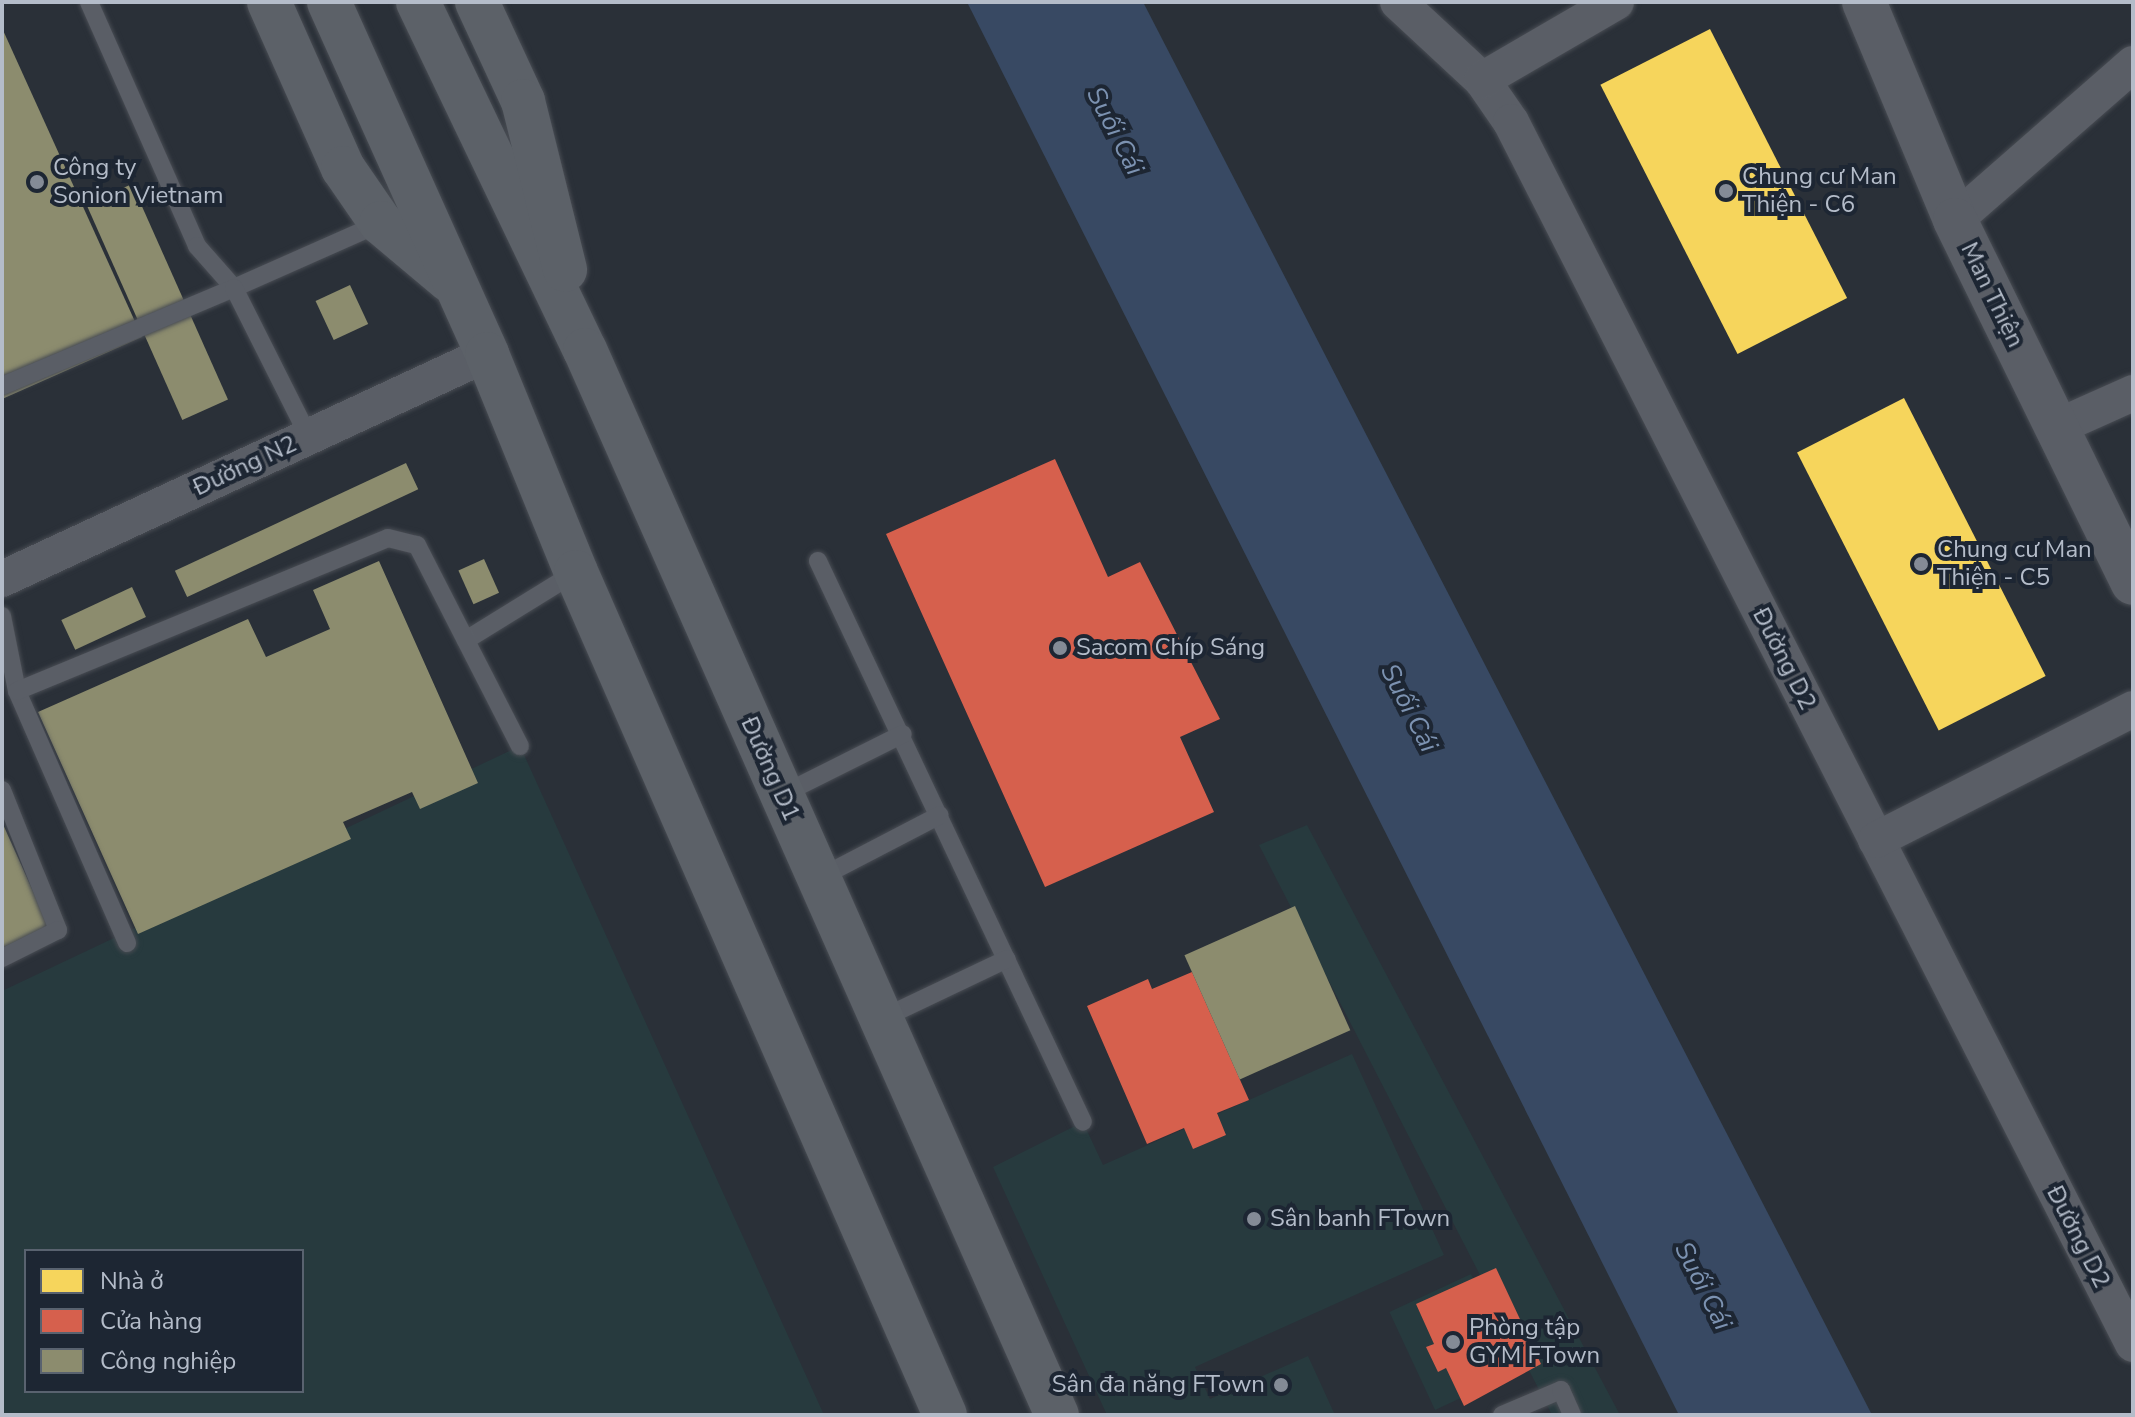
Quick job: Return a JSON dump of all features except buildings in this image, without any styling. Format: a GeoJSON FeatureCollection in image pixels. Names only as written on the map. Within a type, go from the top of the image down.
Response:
{"type":"FeatureCollection","features":[{"type":"Feature","properties":{"kind":"main road"},"geometry":{"type":"LineString","coordinates":[[269,2],[343,168],[381,223],[458,288]]}},
{"type":"Feature","properties":{"kind":"main road"},"geometry":{"type":"LineString","coordinates":[[329,2],[487,354],[576,572],[945,1415]]}},
{"type":"Feature","properties":{"kind":"main road","name":"Đường D1"},"geometry":{"type":"LineString","coordinates":[[418,2],[474,127],[585,350],[1057,1415]]}},
{"type":"Feature","properties":{"kind":"main road"},"geometry":{"type":"LineString","coordinates":[[477,2],[523,101],[585,350]]}},
{"type":"Feature","properties":{"kind":"street","name":"Đường D2"},"geometry":{"type":"LineString","coordinates":[[1398,2],[1482,80],[1511,122],[2133,1344]]}},
{"type":"Feature","properties":{"kind":"street"},"geometry":{"type":"LineString","coordinates":[[1482,80],[1616,2]]}},
{"type":"Feature","properties":{"kind":"street","name":"Man Thiện"},"geometry":{"type":"LineString","coordinates":[[1864,2],[1955,220],[2057,427],[2127,555]]}},
{"type":"Feature","properties":{"kind":"street"},"geometry":{"type":"LineString","coordinates":[[1955,220],[2133,64]]}},
{"type":"Feature","properties":{"kind":"street","name":"Đường N2"},"geometry":{"type":"LineString","coordinates":[[2,579],[487,354]]}},
{"type":"Feature","properties":{"kind":"street"},"geometry":{"type":"LineString","coordinates":[[2057,427],[2133,393]]}},
{"type":"Feature","properties":{"kind":"street"},"geometry":{"type":"LineString","coordinates":[[1876,840],[2133,709]]}},
{"type":"Feature","properties":{"kind":"lane"},"geometry":{"type":"LineString","coordinates":[[89,2],[197,246],[234,288],[309,437]]}},
{"type":"Feature","properties":{"kind":"lane"},"geometry":{"type":"LineString","coordinates":[[2,386],[381,223]]}},
{"type":"Feature","properties":{"kind":"lane"},"geometry":{"type":"LineString","coordinates":[[17,691],[388,538],[417,545],[520,746]]}},
{"type":"Feature","properties":{"kind":"lane"},"geometry":{"type":"LineString","coordinates":[[818,561],[903,734],[1083,1122]]}},
{"type":"Feature","properties":{"kind":"lane"},"geometry":{"type":"LineString","coordinates":[[466,640],[576,572]]}},
{"type":"Feature","properties":{"kind":"lane"},"geometry":{"type":"LineString","coordinates":[[2,616],[17,691],[127,943]]}},
{"type":"Feature","properties":{"kind":"lane"},"geometry":{"type":"LineString","coordinates":[[781,795],[903,734]]}},
{"type":"Feature","properties":{"kind":"lane"},"geometry":{"type":"LineString","coordinates":[[2,790],[58,930],[2,958]]}},
{"type":"Feature","properties":{"kind":"lane"},"geometry":{"type":"LineString","coordinates":[[819,878],[940,815]]}},
{"type":"Feature","properties":{"kind":"lane"},"geometry":{"type":"LineString","coordinates":[[883,1018],[1007,959]]}},
{"type":"Feature","properties":{"kind":"lane"},"geometry":{"type":"LineString","coordinates":[[1502,1415],[1561,1390],[1572,1415]]}},
{"type":"Feature","properties":{"kind":"green space"},"geometry":{"type":"Polygon","coordinates":[[[520,746],[824,1415],[2,1415],[2,991],[520,746]]]}},
{"type":"Feature","properties":{"kind":"green space"},"geometry":{"type":"Polygon","coordinates":[[[1307,825],[1620,1415],[1552,1415],[1259,845],[1307,825]]]}},
{"type":"Feature","properties":{"kind":"green space","name":"Sân banh FTown"},"geometry":{"type":"Polygon","coordinates":[[[1352,1054],[1444,1255],[1195,1367],[1210,1399],[1308,1356],[1335,1415],[1107,1415],[993,1167],[1083,1122],[1103,1165],[1352,1054]]]}},
{"type":"Feature","properties":{"kind":"green space","name":"Phòng tập GYM FTown"},"geometry":{"type":"Polygon","coordinates":[[[1471,1274],[1517,1372],[1435,1410],[1389,1312],[1471,1274]]]}},
{"type":"Feature","properties":{"kind":"water","name":"Suối Cái"},"geometry":{"type":"Polygon","coordinates":[[[967,2],[1143,2],[1872,1415],[1679,1415],[967,2]]]}},
{"type":"Feature","properties":{"kind":"place","name":"Công ty Sonion Vietnam"},"geometry":{"type":"Point","coordinates":[37,182]}},
{"type":"Feature","properties":{"kind":"place","name":"Chung cư Man Thiện - C6"},"geometry":{"type":"Point","coordinates":[1726,191]}},
{"type":"Feature","properties":{"kind":"place","name":"Chung cư Man Thiện - C5"},"geometry":{"type":"Point","coordinates":[1921,564]}},
{"type":"Feature","properties":{"kind":"place","name":"Sacom Chíp Sáng"},"geometry":{"type":"Point","coordinates":[1060,648]}},
{"type":"Feature","properties":{"kind":"place","name":"Sân banh FTown"},"geometry":{"type":"Point","coordinates":[1254,1219]}},
{"type":"Feature","properties":{"kind":"place","name":"Phòng tập GYM FTown"},"geometry":{"type":"Point","coordinates":[1453,1342]}},
{"type":"Feature","properties":{"kind":"place","name":"Sân đa năng FTown"},"geometry":{"type":"Point","coordinates":[1281,1385]}}]}
